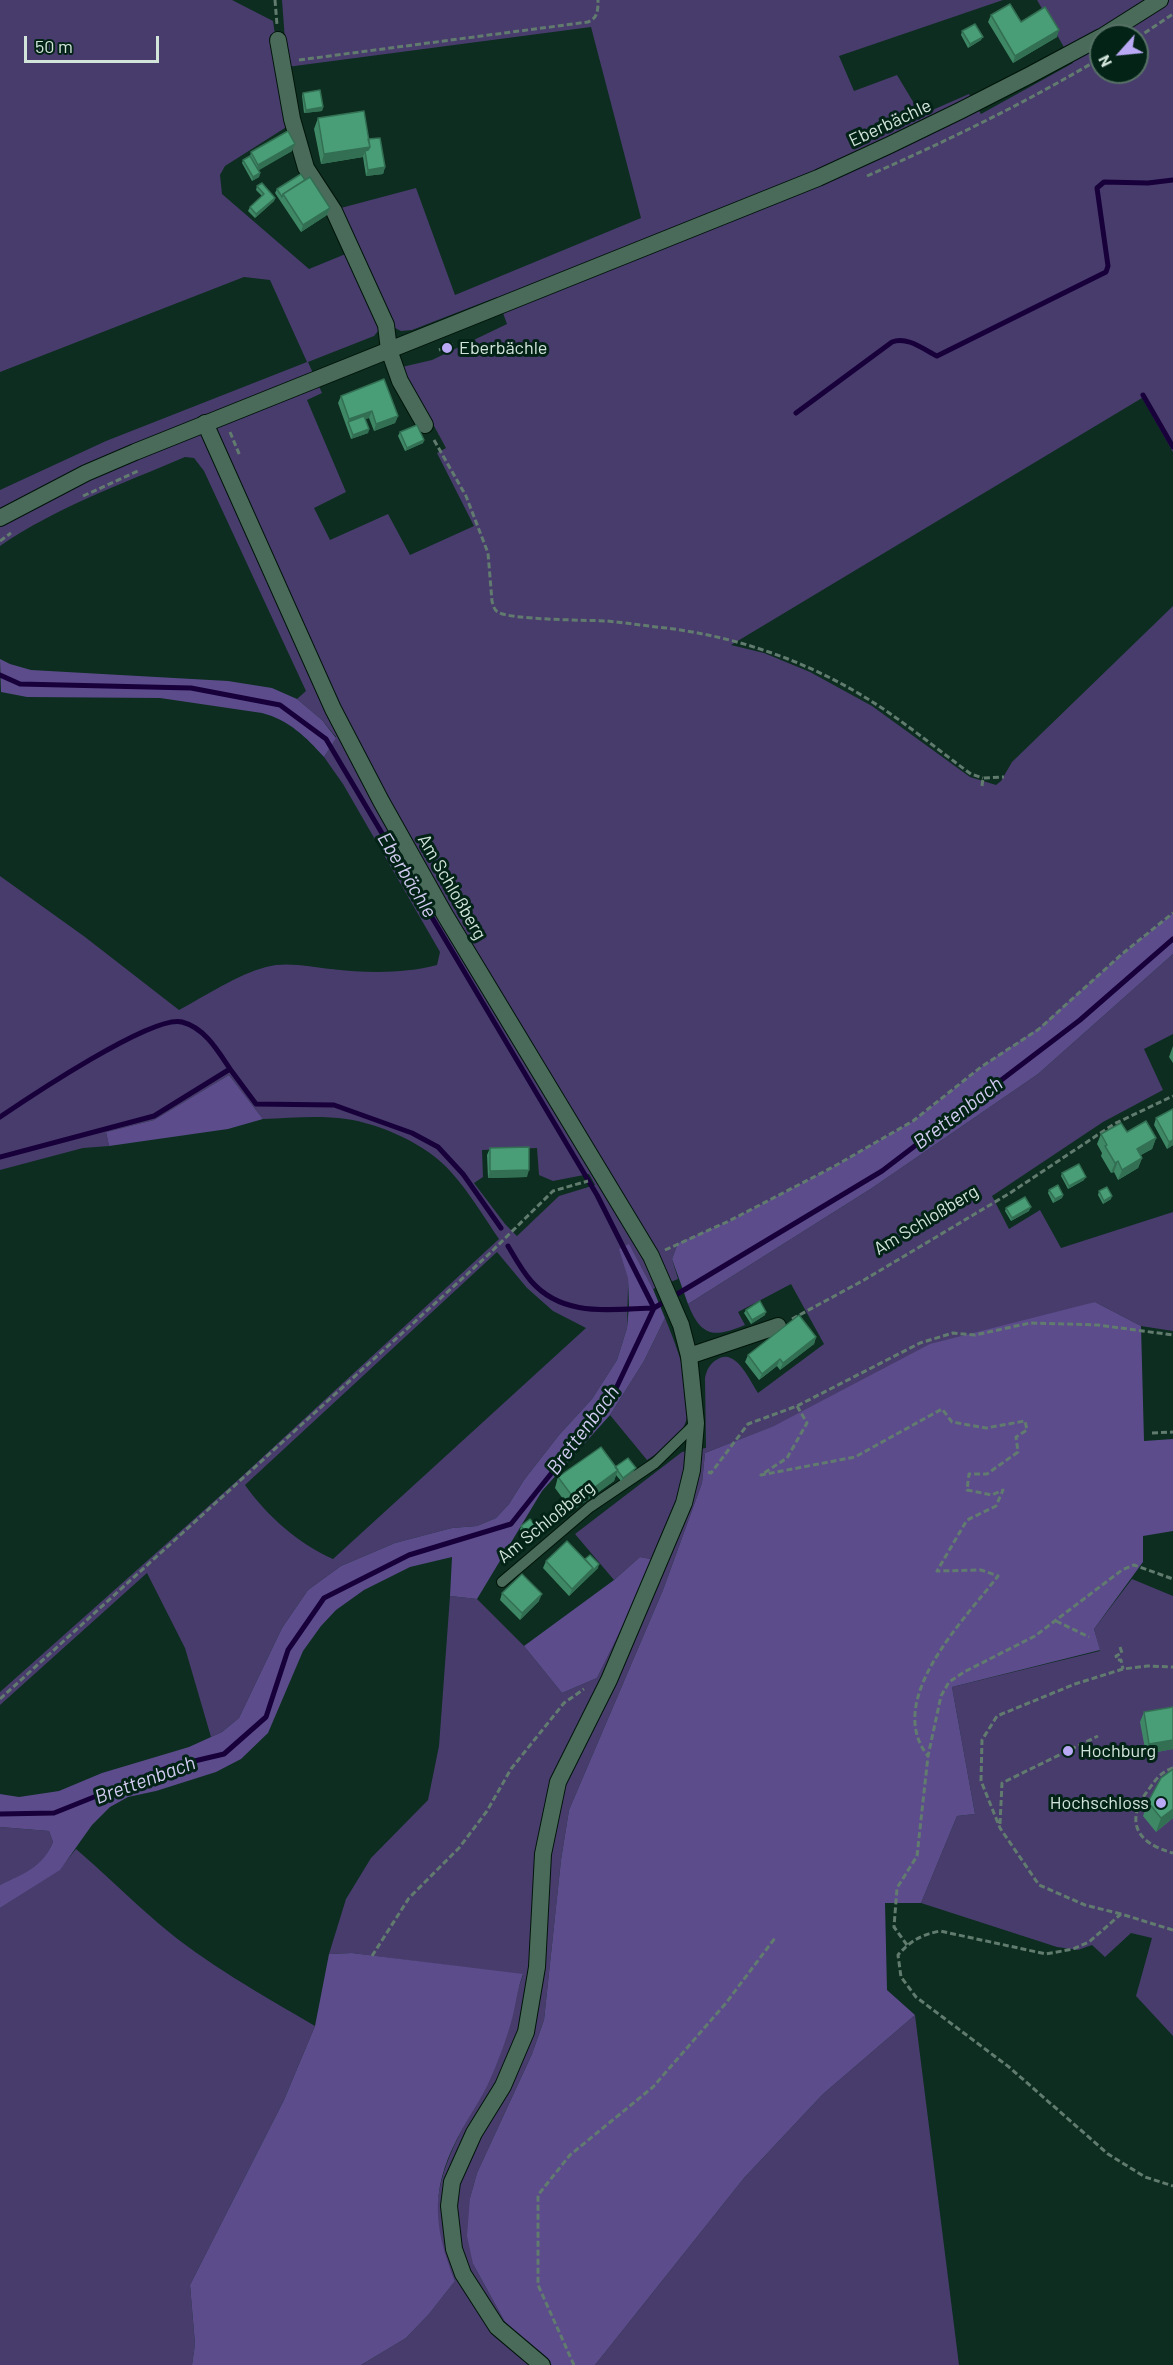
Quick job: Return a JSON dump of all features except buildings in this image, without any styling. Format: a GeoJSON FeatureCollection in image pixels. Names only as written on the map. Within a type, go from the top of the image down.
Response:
{"type":"FeatureCollection","features":[{"type":"Feature","properties":{"kind":"street","name":"Eberbächle"},"geometry":{"type":"LineString","coordinates":[[1121,24],[1160,0]]}},
{"type":"Feature","properties":{"kind":"street"},"geometry":{"type":"LineString","coordinates":[[278,40],[292,119],[306,168],[334,211],[386,325],[389,350],[400,381],[425,425]]}},
{"type":"Feature","properties":{"kind":"street","name":"Eberbächle"},"geometry":{"type":"LineString","coordinates":[[0,518],[86,473],[205,423],[818,178],[920,132],[1005,90],[1089,43]]}},
{"type":"Feature","properties":{"kind":"street","name":"Am Schloßberg"},"geometry":{"type":"LineString","coordinates":[[205,423],[333,709],[444,915],[646,1247],[681,1325],[689,1356],[696,1423],[692,1470],[684,1503],[606,1686],[558,1782],[543,1854],[537,1967],[526,2032],[503,2086],[474,2133],[452,2182],[449,2206],[454,2249],[463,2274],[497,2327],[542,2365]]}},
{"type":"Feature","properties":{"kind":"street"},"geometry":{"type":"LineString","coordinates":[[689,1356],[778,1326]]}},
{"type":"Feature","properties":{"kind":"lane","name":"Am Schloßberg"},"geometry":{"type":"LineString","coordinates":[[502,1582],[590,1507],[655,1463],[696,1423]]}},
{"type":"Feature","properties":{"kind":"path"},"geometry":{"type":"LineString","coordinates":[[275,0],[278,40]]}},
{"type":"Feature","properties":{"kind":"path"},"geometry":{"type":"LineString","coordinates":[[282,62],[588,22],[593,20],[598,12],[598,0]]}},
{"type":"Feature","properties":{"kind":"path"},"geometry":{"type":"LineString","coordinates":[[1149,30],[1173,14]]}},
{"type":"Feature","properties":{"kind":"path"},"geometry":{"type":"LineString","coordinates":[[425,425],[466,496],[474,515],[488,553],[493,608],[498,612],[525,617],[608,621],[670,628],[767,650],[814,669],[844,685],[873,703],[971,774],[983,778],[1004,777]]}},
{"type":"Feature","properties":{"kind":"path"},"geometry":{"type":"LineString","coordinates":[[212,439],[230,432],[244,465]]}},
{"type":"Feature","properties":{"kind":"path"},"geometry":{"type":"LineString","coordinates":[[74,500],[149,466]]}},
{"type":"Feature","properties":{"kind":"path"},"geometry":{"type":"LineString","coordinates":[[0,540],[16,529]]}},
{"type":"Feature","properties":{"kind":"path"},"geometry":{"type":"LineString","coordinates":[[982,786],[983,778]]}},
{"type":"Feature","properties":{"kind":"path"},"geometry":{"type":"LineString","coordinates":[[667,1249],[740,1216],[833,1167],[913,1120],[981,1067],[1039,1029],[1122,954],[1173,913]]}},
{"type":"Feature","properties":{"kind":"path","name":"Am Schloßberg"},"geometry":{"type":"LineString","coordinates":[[778,1326],[864,1280],[971,1216],[1114,1124],[1173,1096]]}},
{"type":"Feature","properties":{"kind":"path"},"geometry":{"type":"LineString","coordinates":[[0,1698],[487,1256],[553,1191],[584,1182]]}},
{"type":"Feature","properties":{"kind":"path"},"geometry":{"type":"LineString","coordinates":[[692,1470],[711,1473],[748,1424],[797,1406],[920,1343],[953,1333],[975,1335],[1030,1323],[1098,1325],[1173,1335]]}},
{"type":"Feature","properties":{"kind":"path"},"geometry":{"type":"LineString","coordinates":[[797,1406],[807,1423],[787,1458],[761,1475],[855,1457],[942,1409],[952,1422],[986,1428],[1025,1421],[1027,1430],[1016,1437],[1018,1452],[987,1474],[969,1474],[967,1490],[993,1495],[1003,1490],[996,1506],[967,1520],[937,1571],[981,1570],[998,1576],[933,1660],[914,1707],[918,1743],[928,1756]]}},
{"type":"Feature","properties":{"kind":"path"},"geometry":{"type":"LineString","coordinates":[[1152,1433],[1173,1432]]}},
{"type":"Feature","properties":{"kind":"path"},"geometry":{"type":"LineString","coordinates":[[907,1945],[894,1927],[897,1888],[917,1856],[928,1756],[941,1696],[949,1682],[1035,1636],[1122,1570],[1134,1565],[1173,1579]]}},
{"type":"Feature","properties":{"kind":"path"},"geometry":{"type":"LineString","coordinates":[[1055,1620],[1089,1637]]}},
{"type":"Feature","properties":{"kind":"path"},"geometry":{"type":"LineString","coordinates":[[1120,1647],[1122,1653],[1116,1656],[1117,1660],[1121,1660],[1123,1669]]}},
{"type":"Feature","properties":{"kind":"path"},"geometry":{"type":"LineString","coordinates":[[1173,1666],[1123,1669],[1075,1684],[997,1716],[982,1740],[981,1781],[1000,1828],[1039,1885],[1085,1905],[1173,1930]]}},
{"type":"Feature","properties":{"kind":"path"},"geometry":{"type":"LineString","coordinates":[[372,1956],[409,1898],[459,1848],[487,1811],[511,1769],[564,1703],[578,1692],[593,1685],[606,1686]]}},
{"type":"Feature","properties":{"kind":"path"},"geometry":{"type":"LineString","coordinates":[[1000,1828],[1002,1783],[1098,1736]]}},
{"type":"Feature","properties":{"kind":"path"},"geometry":{"type":"LineString","coordinates":[[1173,1768],[1161,1772],[1138,1802],[1135,1824],[1143,1840],[1156,1849],[1173,1853]]}},
{"type":"Feature","properties":{"kind":"path"},"geometry":{"type":"LineString","coordinates":[[1121,1914],[1089,1942],[1073,1949],[1046,1954],[940,1931],[922,1934],[898,1955],[901,1977],[916,1997],[1009,2067],[1108,2154],[1145,2177],[1173,2186]]}},
{"type":"Feature","properties":{"kind":"path"},"geometry":{"type":"LineString","coordinates":[[574,2365],[538,2285],[538,2195],[570,2155],[653,2086],[726,2003],[775,1938]]}},
{"type":"Feature","properties":{"kind":"shaded area"},"geometry":{"type":"Polygon","coordinates":[[[0,0],[232,0],[273,21],[288,126],[225,166],[220,175],[222,194],[309,269],[348,253],[379,330],[374,336],[308,362],[322,393],[307,400],[346,492],[314,508],[330,540],[388,514],[410,555],[474,526],[437,453],[446,448],[402,367],[432,360],[507,324],[497,297],[412,330],[401,331],[395,328],[337,209],[416,188],[455,295],[641,218],[591,27],[287,67],[282,0],[1003,0],[839,56],[854,91],[897,75],[921,115],[969,94],[981,114],[1073,63],[1037,0],[1173,0],[1173,452],[1142,398],[731,645],[764,653],[810,672],[872,706],[970,777],[996,785],[1001,781],[1012,762],[1173,606],[1173,913],[1122,954],[1039,1029],[981,1067],[913,1121],[833,1167],[729,1221],[678,1243],[672,1259],[678,1279],[653,1289],[629,1245],[627,1328],[617,1360],[592,1399],[559,1435],[524,1480],[509,1504],[496,1518],[477,1526],[452,1528],[395,1543],[341,1566],[308,1590],[282,1628],[239,1718],[222,1732],[211,1737],[185,1648],[147,1573],[0,1705],[0,1692],[239,1479],[499,1239],[451,1172],[430,1153],[417,1145],[389,1131],[346,1119],[315,1117],[263,1119],[229,1075],[154,1120],[106,1132],[109,1146],[83,1148],[0,1170],[0,876],[85,937],[179,1010],[233,980],[274,965],[384,972],[437,965],[440,952],[343,784],[324,757],[336,737],[322,720],[297,699],[306,691],[204,471],[194,458],[185,457],[90,497],[44,519],[0,546],[0,490],[106,441],[307,362],[270,280],[244,277],[0,372],[0,0]],[[537,1148],[482,1150],[483,1177],[474,1183],[517,1236],[559,1196],[595,1185],[589,1174],[553,1181],[539,1175],[537,1148]],[[497,1252],[245,1485],[263,1508],[284,1528],[320,1553],[333,1559],[586,1328],[553,1311],[527,1288],[497,1252]]]}},
{"type":"Feature","properties":{"kind":"shaded area"},"geometry":{"type":"Polygon","coordinates":[[[0,659],[31,670],[228,681],[272,688],[297,699],[322,720],[336,738],[324,757],[296,730],[281,720],[262,713],[160,698],[27,697],[1,692],[0,659]]]}},
{"type":"Feature","properties":{"kind":"shaded area"},"geometry":{"type":"Polygon","coordinates":[[[1173,913],[1173,954],[1038,1074],[872,1188],[688,1304],[672,1259],[678,1243],[729,1221],[833,1167],[913,1121],[981,1067],[1039,1028],[1122,954],[1173,913]]]}},
{"type":"Feature","properties":{"kind":"shaded area"},"geometry":{"type":"Polygon","coordinates":[[[1173,954],[1173,1034],[1144,1049],[1163,1090],[1103,1122],[992,1196],[1009,1229],[1040,1210],[1061,1248],[1173,1212],[1173,1331],[1141,1326],[1095,1302],[705,1453],[702,1483],[663,1590],[569,1810],[561,1860],[544,2020],[532,2054],[477,2173],[470,2198],[473,2264],[505,2322],[537,2354],[552,2365],[361,2365],[406,2338],[455,2281],[443,2251],[438,2224],[438,2199],[443,2176],[451,2153],[500,2052],[523,1975],[352,1953],[329,1954],[346,1899],[371,1858],[428,1800],[439,1746],[450,1596],[477,1599],[524,1646],[562,1693],[597,1678],[654,1560],[640,1557],[614,1580],[575,1534],[682,1452],[706,1448],[705,1378],[709,1367],[715,1361],[725,1357],[731,1358],[742,1367],[758,1393],[824,1344],[791,1284],[738,1312],[745,1325],[725,1332],[710,1332],[704,1329],[698,1323],[688,1304],[872,1188],[1038,1074],[1173,954]]]}},
{"type":"Feature","properties":{"kind":"shaded area"},"geometry":{"type":"Polygon","coordinates":[[[229,1075],[263,1119],[228,1129],[109,1146],[106,1132],[154,1120],[229,1075]]]}},
{"type":"Feature","properties":{"kind":"shaded area"},"geometry":{"type":"Polygon","coordinates":[[[629,1244],[653,1289],[665,1318],[644,1361],[610,1415],[542,1491],[477,1599],[450,1596],[452,1557],[410,1567],[364,1590],[336,1610],[321,1626],[303,1651],[268,1733],[241,1759],[216,1772],[156,1791],[128,1797],[110,1807],[92,1825],[60,1870],[0,1908],[0,1885],[38,1864],[53,1842],[49,1831],[0,1827],[0,1794],[19,1797],[59,1791],[102,1773],[189,1747],[222,1732],[239,1718],[282,1628],[308,1590],[341,1566],[395,1543],[452,1528],[477,1526],[496,1518],[509,1504],[524,1480],[559,1435],[592,1399],[617,1360],[627,1328],[629,1306],[628,1278],[619,1249],[629,1244]]]}},
{"type":"Feature","properties":{"kind":"shaded area"},"geometry":{"type":"Polygon","coordinates":[[[1095,1302],[1141,1326],[1144,1441],[1173,1439],[1173,1531],[1143,1536],[1143,1562],[1094,1629],[1100,1650],[952,1687],[975,1814],[957,1816],[921,1903],[885,1903],[887,1990],[915,2015],[823,2094],[744,2178],[595,2365],[552,2365],[537,2354],[505,2322],[473,2264],[467,2236],[470,2198],[477,2173],[532,2054],[544,2020],[561,1860],[569,1810],[663,1590],[702,1483],[705,1453],[774,1426],[930,1344],[1095,1302]]]}},
{"type":"Feature","properties":{"kind":"shaded area"},"geometry":{"type":"Polygon","coordinates":[[[665,1318],[684,1374],[688,1405],[687,1419],[675,1439],[647,1460],[610,1415],[644,1361],[665,1318]]]}},
{"type":"Feature","properties":{"kind":"shaded area"},"geometry":{"type":"Polygon","coordinates":[[[640,1557],[655,1560],[597,1678],[562,1693],[524,1646],[614,1580],[640,1557]]]}},
{"type":"Feature","properties":{"kind":"shaded area","name":"Hochburg"},"geometry":{"type":"Polygon","coordinates":[[[1132,1579],[1173,1596],[1173,2036],[1136,1996],[1152,1938],[1131,1933],[1105,1957],[1092,1945],[1078,1950],[1057,1947],[921,1903],[957,1816],[975,1814],[952,1687],[1100,1651],[1094,1629],[1132,1579]]]}},
{"type":"Feature","properties":{"kind":"shaded area"},"geometry":{"type":"Polygon","coordinates":[[[0,1827],[49,1831],[53,1842],[44,1858],[32,1869],[0,1885],[0,1827]]]}},
{"type":"Feature","properties":{"kind":"shaded area"},"geometry":{"type":"Polygon","coordinates":[[[76,1849],[176,1938],[234,1978],[315,2026],[284,2100],[190,2285],[195,2344],[192,2365],[0,2365],[0,1908],[59,1870],[76,1849]]]}},
{"type":"Feature","properties":{"kind":"shaded area"},"geometry":{"type":"Polygon","coordinates":[[[352,1953],[523,1974],[511,2024],[499,2059],[485,2090],[452,2148],[440,2185],[439,2221],[447,2260],[455,2281],[406,2338],[361,2365],[192,2365],[195,2344],[190,2285],[284,2100],[315,2026],[329,1954],[352,1953]]]}},
{"type":"Feature","properties":{"kind":"shaded area"},"geometry":{"type":"Polygon","coordinates":[[[915,2015],[959,2365],[595,2365],[744,2178],[823,2094],[915,2015]]]}},
{"type":"Feature","properties":{"kind":"waterway"},"geometry":{"type":"LineString","coordinates":[[796,413],[892,342],[909,342],[937,356],[1106,272],[1108,266],[1097,188],[1104,182],[1148,183],[1173,180]]}},
{"type":"Feature","properties":{"kind":"waterway"},"geometry":{"type":"LineString","coordinates":[[1143,395],[1173,447]]}},
{"type":"Feature","properties":{"kind":"waterway","name":"Eberbächle"},"geometry":{"type":"LineString","coordinates":[[0,675],[20,684],[191,688],[280,705],[326,739],[597,1195],[654,1308],[588,1309],[558,1301],[544,1293],[531,1281],[508,1246]]}},
{"type":"Feature","properties":{"kind":"waterway","name":"Brettenbach"},"geometry":{"type":"LineString","coordinates":[[0,1814],[54,1813],[169,1767],[224,1754],[266,1717],[288,1650],[324,1598],[409,1555],[511,1524],[612,1397],[654,1308],[882,1171],[1080,1020],[1173,939]]}},
{"type":"Feature","properties":{"kind":"waterway"},"geometry":{"type":"LineString","coordinates":[[0,1117],[91,1059],[145,1031],[167,1023],[182,1022],[198,1029],[210,1041],[230,1069]]}},
{"type":"Feature","properties":{"kind":"waterway"},"geometry":{"type":"LineString","coordinates":[[0,1157],[154,1116],[230,1069],[256,1104],[334,1105],[412,1133],[438,1147],[463,1174],[501,1228]]}},
{"type":"Feature","properties":{"kind":"place","name":"Eberbächle"},"geometry":{"type":"Point","coordinates":[447,348]}},
{"type":"Feature","properties":{"kind":"place","name":"Hochburg"},"geometry":{"type":"Point","coordinates":[1068,1751]}},
{"type":"Feature","properties":{"kind":"place","name":"Hochschloss"},"geometry":{"type":"Point","coordinates":[1161,1803]}}]}
